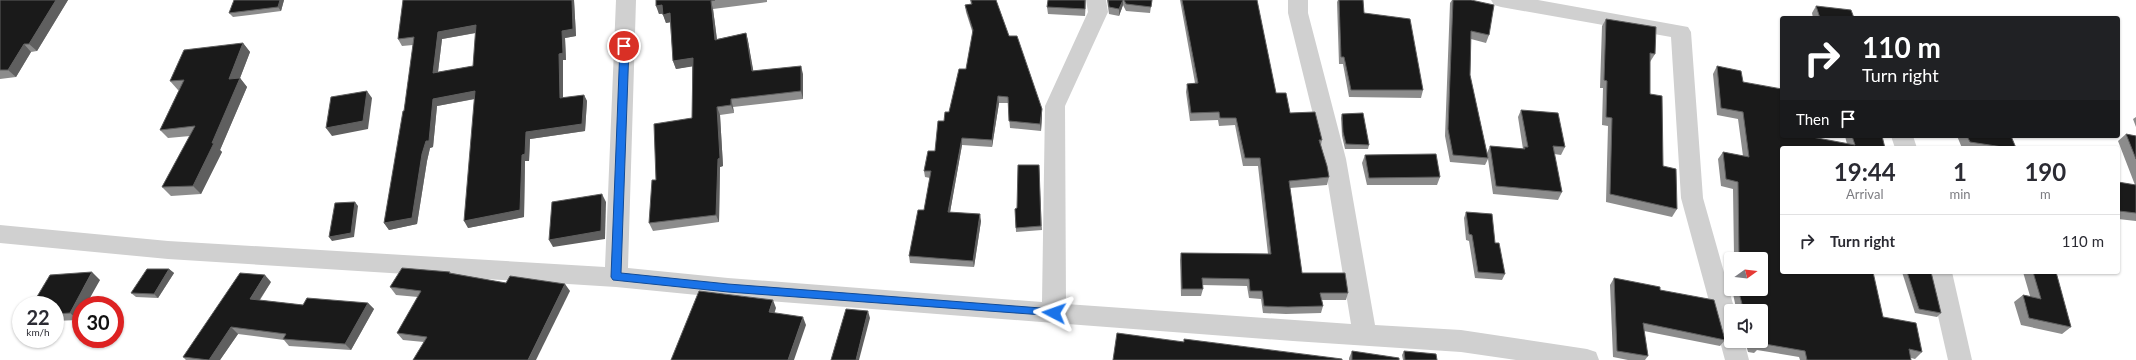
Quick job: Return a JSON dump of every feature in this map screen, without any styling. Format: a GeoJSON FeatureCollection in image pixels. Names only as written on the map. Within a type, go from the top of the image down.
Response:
{"type":"FeatureCollection","features":[{"type":"Feature","properties":{"kind":"street"},"geometry":{"type":"LineString","coordinates":[[616,277],[626,0]]}},
{"type":"Feature","properties":{"kind":"street"},"geometry":{"type":"LineString","coordinates":[[1054,313],[1055,106],[1098,12],[1096,0]]}},
{"type":"Feature","properties":{"kind":"street"},"geometry":{"type":"LineString","coordinates":[[1298,0],[1298,13],[1335,159],[1365,335]]}},
{"type":"Feature","properties":{"kind":"street"},"geometry":{"type":"LineString","coordinates":[[1502,0],[1681,32],[1692,198],[1724,313]]}},
{"type":"Feature","properties":{"kind":"street"},"geometry":{"type":"LineString","coordinates":[[0,234],[168,250],[616,277],[728,288],[1054,313],[1461,341],[1588,360]]}},
{"type":"Feature","properties":{"kind":"street"},"geometry":{"type":"LineString","coordinates":[[1940,274],[1960,360]]}},
{"type":"Feature","properties":{"kind":"street"},"geometry":{"type":"LineString","coordinates":[[1734,348],[1737,360]]}},
{"type":"Feature","properties":{"kind":"building"},"geometry":{"type":"Polygon","coordinates":[[[0,0],[56,0],[29,44],[24,44],[8,70],[0,70],[0,0]]]}},
{"type":"Feature","properties":{"kind":"building"},"geometry":{"type":"Polygon","coordinates":[[[234,0],[280,0],[278,7],[229,13],[234,0]]]}},
{"type":"Feature","properties":{"kind":"building"},"geometry":{"type":"Polygon","coordinates":[[[403,0],[572,0],[573,29],[562,31],[563,53],[559,54],[560,98],[584,95],[582,124],[526,132],[525,154],[522,155],[520,210],[464,221],[475,91],[433,99],[429,141],[426,141],[422,154],[412,218],[384,223],[404,111],[414,37],[398,39],[403,0]],[[476,25],[438,32],[433,73],[473,66],[476,25]]]}},
{"type":"Feature","properties":{"kind":"building"},"geometry":{"type":"Polygon","coordinates":[[[656,0],[715,0],[711,1],[715,40],[746,33],[752,71],[801,66],[801,91],[731,99],[731,105],[717,107],[720,158],[718,159],[716,215],[649,223],[652,180],[656,180],[654,124],[692,118],[693,58],[673,61],[670,13],[663,15],[662,5],[656,6],[656,0]]]}},
{"type":"Feature","properties":{"kind":"building"},"geometry":{"type":"Polygon","coordinates":[[[971,0],[996,0],[1009,36],[1017,36],[1042,109],[1040,124],[1009,121],[1008,97],[998,96],[992,140],[962,138],[948,212],[980,214],[973,261],[909,256],[918,210],[924,210],[931,171],[924,171],[928,151],[935,151],[938,121],[944,121],[945,112],[949,112],[959,69],[966,69],[973,30],[965,5],[972,4],[971,0]]]}},
{"type":"Feature","properties":{"kind":"building"},"geometry":{"type":"Polygon","coordinates":[[[1048,0],[1085,0],[1085,9],[1047,7],[1048,0]]]}},
{"type":"Feature","properties":{"kind":"building"},"geometry":{"type":"Polygon","coordinates":[[[1108,0],[1123,0],[1119,9],[1109,7],[1108,0]]]}},
{"type":"Feature","properties":{"kind":"building"},"geometry":{"type":"Polygon","coordinates":[[[1124,0],[1152,0],[1151,7],[1126,4],[1124,0]]]}},
{"type":"Feature","properties":{"kind":"building"},"geometry":{"type":"Polygon","coordinates":[[[1182,0],[1257,0],[1276,93],[1286,93],[1290,113],[1315,112],[1322,140],[1319,140],[1329,177],[1289,181],[1302,273],[1345,273],[1348,293],[1320,293],[1323,306],[1264,306],[1262,291],[1250,291],[1249,279],[1202,278],[1203,289],[1182,289],[1181,253],[1271,254],[1260,158],[1245,158],[1236,118],[1220,118],[1219,112],[1191,113],[1187,84],[1198,83],[1182,0]]]}},
{"type":"Feature","properties":{"kind":"building"},"geometry":{"type":"Polygon","coordinates":[[[1339,0],[1363,0],[1364,13],[1410,19],[1423,90],[1351,90],[1344,57],[1341,57],[1339,0]]]}},
{"type":"Feature","properties":{"kind":"building"},"geometry":{"type":"Polygon","coordinates":[[[1453,0],[1471,0],[1494,5],[1489,35],[1471,31],[1470,75],[1488,158],[1453,155],[1448,129],[1453,0]]]}},
{"type":"Feature","properties":{"kind":"building"},"geometry":{"type":"Polygon","coordinates":[[[1816,6],[1851,10],[1853,16],[1819,16],[1816,6]]]}},
{"type":"Feature","properties":{"kind":"building"},"geometry":{"type":"Polygon","coordinates":[[[1606,19],[1656,27],[1655,54],[1650,53],[1650,94],[1662,96],[1663,166],[1676,169],[1677,209],[1610,194],[1612,118],[1606,117],[1607,81],[1604,80],[1606,19]]]}},
{"type":"Feature","properties":{"kind":"building"},"geometry":{"type":"Polygon","coordinates":[[[243,43],[229,79],[240,78],[212,143],[214,143],[193,186],[162,187],[195,126],[160,130],[184,80],[170,81],[184,50],[243,43]]]}},
{"type":"Feature","properties":{"kind":"building"},"geometry":{"type":"Polygon","coordinates":[[[1717,66],[1741,71],[1743,82],[1780,89],[1780,138],[1817,138],[1855,145],[1853,138],[1882,138],[1884,146],[1780,146],[1780,274],[1873,274],[1883,317],[1916,323],[1922,352],[1909,349],[1911,360],[1807,360],[1805,351],[1768,345],[1768,304],[1742,304],[1740,296],[1768,296],[1768,252],[1739,252],[1738,182],[1726,179],[1723,152],[1749,157],[1743,112],[1721,108],[1717,66]]]}},
{"type":"Feature","properties":{"kind":"building"},"geometry":{"type":"Polygon","coordinates":[[[367,91],[363,121],[326,128],[331,97],[367,91]]]}},
{"type":"Feature","properties":{"kind":"building"},"geometry":{"type":"Polygon","coordinates":[[[1521,110],[1558,113],[1565,147],[1553,146],[1562,192],[1496,186],[1490,146],[1525,149],[1524,147],[1528,147],[1521,110]]]}},
{"type":"Feature","properties":{"kind":"building"},"geometry":{"type":"Polygon","coordinates":[[[1363,113],[1369,145],[1346,144],[1343,132],[1342,114],[1363,113]]]}},
{"type":"Feature","properties":{"kind":"building"},"geometry":{"type":"Polygon","coordinates":[[[2126,134],[2136,136],[2136,159],[2126,134]]]}},
{"type":"Feature","properties":{"kind":"building"},"geometry":{"type":"Polygon","coordinates":[[[1968,138],[2012,138],[2015,146],[1996,146],[1970,142],[1968,138]]]}},
{"type":"Feature","properties":{"kind":"building"},"geometry":{"type":"Polygon","coordinates":[[[1436,154],[1440,177],[1369,178],[1365,155],[1436,154]]]}},
{"type":"Feature","properties":{"kind":"building"},"geometry":{"type":"Polygon","coordinates":[[[1018,165],[1039,165],[1041,226],[1016,228],[1015,209],[1017,208],[1018,165]]]}},
{"type":"Feature","properties":{"kind":"building"},"geometry":{"type":"Polygon","coordinates":[[[2120,182],[2136,185],[2136,213],[2120,211],[2120,182]]]}},
{"type":"Feature","properties":{"kind":"building"},"geometry":{"type":"Polygon","coordinates":[[[602,194],[601,231],[549,240],[552,202],[602,194]]]}},
{"type":"Feature","properties":{"kind":"building"},"geometry":{"type":"Polygon","coordinates":[[[355,202],[351,233],[329,237],[335,203],[355,202]]]}},
{"type":"Feature","properties":{"kind":"building"},"geometry":{"type":"Polygon","coordinates":[[[1466,212],[1492,214],[1495,243],[1499,243],[1505,274],[1478,272],[1472,235],[1469,234],[1466,212]]]}},
{"type":"Feature","properties":{"kind":"building"},"geometry":{"type":"Polygon","coordinates":[[[402,268],[450,272],[449,273],[506,283],[510,276],[565,284],[528,360],[413,360],[427,337],[397,333],[421,291],[390,287],[402,268]]]}},
{"type":"Feature","properties":{"kind":"building"},"geometry":{"type":"Polygon","coordinates":[[[147,269],[169,269],[154,294],[131,293],[147,269]]]}},
{"type":"Feature","properties":{"kind":"building"},"geometry":{"type":"Polygon","coordinates":[[[92,272],[79,296],[72,296],[72,309],[70,313],[64,313],[64,296],[37,296],[50,275],[92,272]]]}},
{"type":"Feature","properties":{"kind":"building"},"geometry":{"type":"Polygon","coordinates":[[[240,273],[265,275],[250,299],[303,305],[307,298],[368,303],[345,344],[283,339],[286,334],[231,327],[209,360],[183,357],[240,273]]]}},
{"type":"Feature","properties":{"kind":"building"},"geometry":{"type":"Polygon","coordinates":[[[1908,274],[1931,274],[1941,313],[1919,309],[1908,274]]]}},
{"type":"Feature","properties":{"kind":"building"},"geometry":{"type":"Polygon","coordinates":[[[2034,274],[2057,274],[2071,327],[2029,318],[2023,295],[2041,299],[2034,274]]]}},
{"type":"Feature","properties":{"kind":"building"},"geometry":{"type":"Polygon","coordinates":[[[1614,278],[1660,287],[1660,290],[1714,300],[1724,340],[1643,323],[1648,356],[1617,351],[1614,278]]]}},
{"type":"Feature","properties":{"kind":"building"},"geometry":{"type":"Polygon","coordinates":[[[699,291],[773,300],[769,312],[803,317],[788,360],[671,360],[699,291]]]}},
{"type":"Feature","properties":{"kind":"building"},"geometry":{"type":"Polygon","coordinates":[[[846,309],[868,311],[856,360],[831,360],[846,309]]]}},
{"type":"Feature","properties":{"kind":"building"},"geometry":{"type":"Polygon","coordinates":[[[1117,333],[1184,342],[1184,339],[1342,360],[1113,360],[1117,333]]]}},
{"type":"Feature","properties":{"kind":"building"},"geometry":{"type":"Polygon","coordinates":[[[1352,351],[1399,358],[1399,360],[1352,360],[1352,351]]]}},
{"type":"Feature","properties":{"kind":"building"},"geometry":{"type":"Polygon","coordinates":[[[1404,351],[1436,354],[1437,360],[1405,360],[1404,351]]]}},
{"type":"Feature","properties":{"kind":"route"},"geometry":{"type":"LineString","coordinates":[[624,46],[616,277],[728,288],[1054,313]]}}]}
